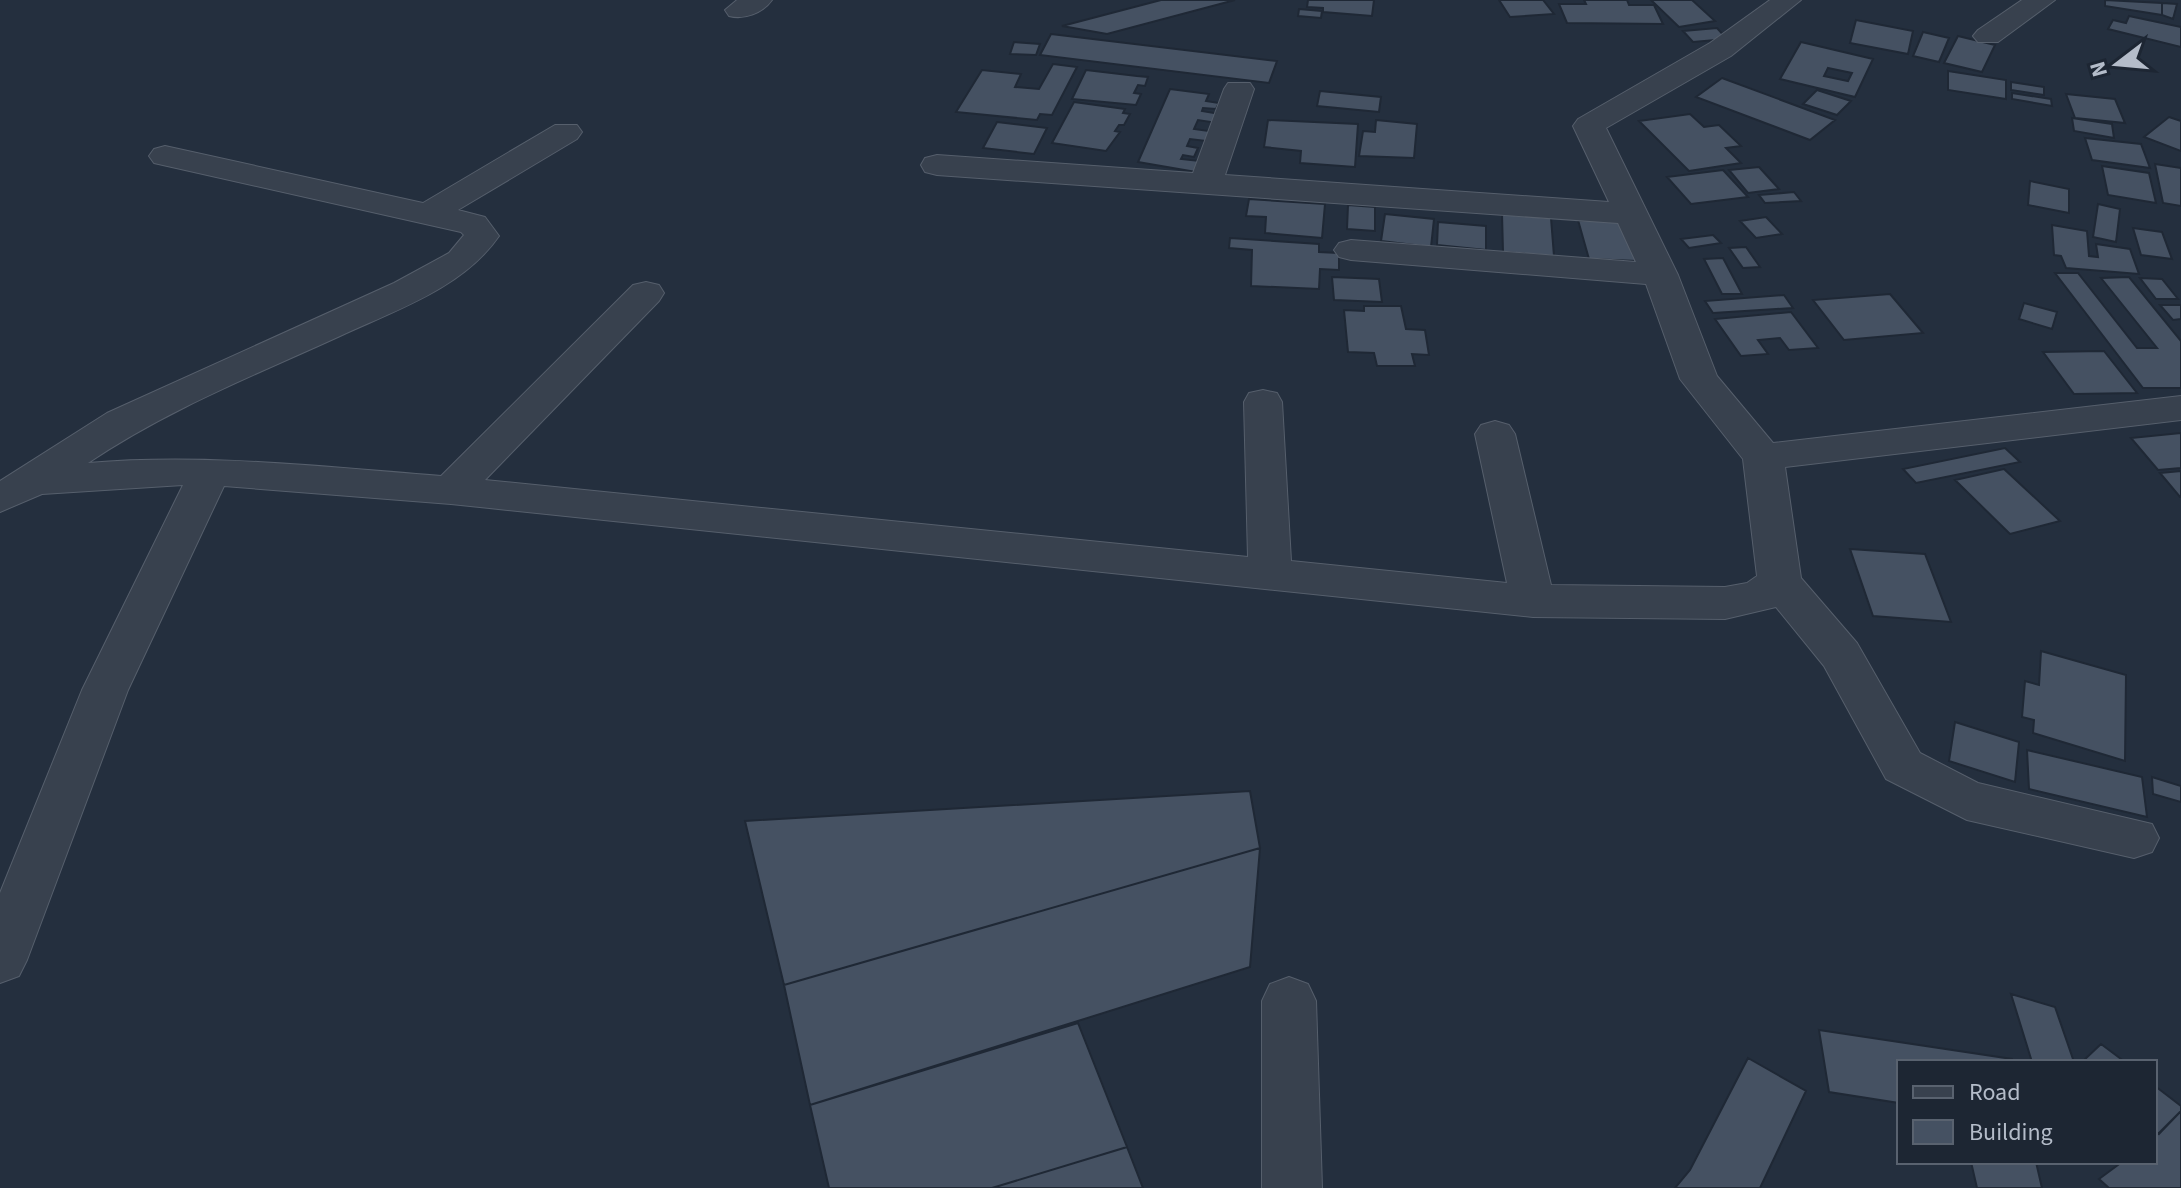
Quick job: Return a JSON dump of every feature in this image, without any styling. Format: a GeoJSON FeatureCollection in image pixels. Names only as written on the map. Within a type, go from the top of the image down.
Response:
{"type":"FeatureCollection","features":[{"type":"Feature","properties":{"kind":"street"},"geometry":{"type":"LineString","coordinates":[[1787,0],[1746,35],[1693,69],[1601,116],[1589,126],[1660,275],[1699,379],[1763,457],[1780,582],[1841,655],[1903,766],[1967,800],[2134,838]]}},
{"type":"Feature","properties":{"kind":"street"},"geometry":{"type":"LineString","coordinates":[[1988,36],[2041,0]]}},
{"type":"Feature","properties":{"kind":"street"},"geometry":{"type":"LineString","coordinates":[[1206,184],[1239,89]]}},
{"type":"Feature","properties":{"kind":"street"},"geometry":{"type":"LineString","coordinates":[[430,213],[566,132]]}},
{"type":"Feature","properties":{"kind":"street"},"geometry":{"type":"LineString","coordinates":[[17,489],[121,422],[407,291],[461,260],[482,236],[473,224],[430,213],[165,156]]}},
{"type":"Feature","properties":{"kind":"street"},"geometry":{"type":"LineString","coordinates":[[937,165],[1630,214]]}},
{"type":"Feature","properties":{"kind":"street"},"geometry":{"type":"LineString","coordinates":[[1351,250],[1660,275]]}},
{"type":"Feature","properties":{"kind":"street"},"geometry":{"type":"LineString","coordinates":[[451,490],[646,293]]}},
{"type":"Feature","properties":{"kind":"street"},"geometry":{"type":"LineString","coordinates":[[1263,402],[1270,573]]}},
{"type":"Feature","properties":{"kind":"street"},"geometry":{"type":"LineString","coordinates":[[1763,457],[2181,408]]}},
{"type":"Feature","properties":{"kind":"street"},"geometry":{"type":"LineString","coordinates":[[1495,434],[1533,601]]}},
{"type":"Feature","properties":{"kind":"street"},"geometry":{"type":"LineString","coordinates":[[17,489],[148,471],[210,472],[451,490],[1533,601],[1725,603],[1759,597],[1780,582]]}},
{"type":"Feature","properties":{"kind":"street"},"geometry":{"type":"LineString","coordinates":[[0,960],[105,690],[210,472]]}},
{"type":"Feature","properties":{"kind":"street"},"geometry":{"type":"LineString","coordinates":[[1289,1001],[1292,1188]]}},
{"type":"Feature","properties":{"kind":"building"},"geometry":{"type":"Polygon","coordinates":[[[1161,0],[1235,0],[1107,34],[1062,26],[1161,0]]]}},
{"type":"Feature","properties":{"kind":"building"},"geometry":{"type":"Polygon","coordinates":[[[1308,0],[1374,0],[1372,16],[1323,12],[1323,8],[1307,7],[1308,0]]]}},
{"type":"Feature","properties":{"kind":"building"},"geometry":{"type":"Polygon","coordinates":[[[1499,0],[1543,0],[1554,14],[1510,17],[1499,0]]]}},
{"type":"Feature","properties":{"kind":"building"},"geometry":{"type":"Polygon","coordinates":[[[1584,0],[1627,0],[1629,5],[1654,5],[1663,24],[1567,23],[1559,4],[1586,4],[1584,0]]]}},
{"type":"Feature","properties":{"kind":"building"},"geometry":{"type":"Polygon","coordinates":[[[1651,0],[1692,0],[1715,21],[1679,27],[1651,0]]]}},
{"type":"Feature","properties":{"kind":"building"},"geometry":{"type":"Polygon","coordinates":[[[2105,0],[2162,3],[2162,15],[2105,6],[2105,0]]]}},
{"type":"Feature","properties":{"kind":"building"},"geometry":{"type":"Polygon","coordinates":[[[2162,3],[2177,4],[2173,19],[2162,15],[2162,3]]]}},
{"type":"Feature","properties":{"kind":"building"},"geometry":{"type":"Polygon","coordinates":[[[1299,9],[1322,11],[1321,18],[1298,16],[1299,9]]]}},
{"type":"Feature","properties":{"kind":"building"},"geometry":{"type":"Polygon","coordinates":[[[2129,16],[2181,27],[2181,47],[2108,29],[2113,20],[2126,23],[2129,16]]]}},
{"type":"Feature","properties":{"kind":"building"},"geometry":{"type":"Polygon","coordinates":[[[1856,20],[1913,31],[1908,54],[1850,43],[1856,20]]]}},
{"type":"Feature","properties":{"kind":"building"},"geometry":{"type":"Polygon","coordinates":[[[1717,28],[1727,39],[1693,42],[1683,31],[1717,28]]]}},
{"type":"Feature","properties":{"kind":"building"},"geometry":{"type":"Polygon","coordinates":[[[1923,32],[1949,38],[1939,62],[1913,56],[1923,32]]]}},
{"type":"Feature","properties":{"kind":"building"},"geometry":{"type":"Polygon","coordinates":[[[1051,34],[1277,61],[1269,83],[1040,55],[1051,34]]]}},
{"type":"Feature","properties":{"kind":"building"},"geometry":{"type":"Polygon","coordinates":[[[1958,36],[1995,45],[1982,72],[1944,63],[1958,36]]]}},
{"type":"Feature","properties":{"kind":"building"},"geometry":{"type":"Polygon","coordinates":[[[1014,42],[1040,44],[1036,55],[1010,54],[1014,42]]]}},
{"type":"Feature","properties":{"kind":"building"},"geometry":{"type":"Polygon","coordinates":[[[1801,42],[1873,59],[1855,97],[1780,79],[1801,42]],[[1828,68],[1824,76],[1848,81],[1852,73],[1828,68]]]}},
{"type":"Feature","properties":{"kind":"building"},"geometry":{"type":"Polygon","coordinates":[[[1053,64],[1077,67],[1052,115],[1040,114],[1037,120],[956,112],[982,70],[1021,74],[1015,87],[1039,89],[1053,64]]]}},
{"type":"Feature","properties":{"kind":"building"},"geometry":{"type":"Polygon","coordinates":[[[1086,70],[1148,77],[1145,86],[1138,85],[1134,93],[1141,94],[1136,105],[1072,99],[1086,70]]]}},
{"type":"Feature","properties":{"kind":"building"},"geometry":{"type":"Polygon","coordinates":[[[1948,71],[2006,80],[2006,99],[1948,90],[1948,71]]]}},
{"type":"Feature","properties":{"kind":"building"},"geometry":{"type":"Polygon","coordinates":[[[1722,78],[1835,120],[1810,140],[1696,97],[1722,78]]]}},
{"type":"Feature","properties":{"kind":"building"},"geometry":{"type":"Polygon","coordinates":[[[2011,82],[2044,87],[2044,95],[2011,90],[2011,82]]]}},
{"type":"Feature","properties":{"kind":"building"},"geometry":{"type":"Polygon","coordinates":[[[1170,89],[1209,94],[1206,101],[1219,103],[1216,109],[1203,108],[1202,111],[1220,114],[1217,123],[1198,120],[1194,129],[1209,131],[1206,141],[1190,139],[1187,146],[1198,148],[1194,157],[1183,155],[1181,159],[1200,161],[1196,172],[1138,162],[1170,89]]]}},
{"type":"Feature","properties":{"kind":"building"},"geometry":{"type":"Polygon","coordinates":[[[1817,90],[1851,101],[1837,115],[1803,104],[1817,90]]]}},
{"type":"Feature","properties":{"kind":"building"},"geometry":{"type":"Polygon","coordinates":[[[1320,91],[1381,97],[1379,112],[1317,106],[1320,91]]]}},
{"type":"Feature","properties":{"kind":"building"},"geometry":{"type":"Polygon","coordinates":[[[2012,93],[2051,99],[2052,106],[2012,99],[2012,93]]]}},
{"type":"Feature","properties":{"kind":"building"},"geometry":{"type":"Polygon","coordinates":[[[2066,94],[2115,99],[2125,123],[2075,118],[2066,94]]]}},
{"type":"Feature","properties":{"kind":"building"},"geometry":{"type":"Polygon","coordinates":[[[1074,102],[1125,109],[1123,113],[1130,114],[1124,125],[1119,125],[1115,131],[1120,132],[1106,151],[1052,143],[1074,102]]]}},
{"type":"Feature","properties":{"kind":"building"},"geometry":{"type":"Polygon","coordinates":[[[1690,114],[1704,127],[1719,125],[1741,146],[1726,148],[1741,163],[1689,171],[1639,121],[1690,114]]]}},
{"type":"Feature","properties":{"kind":"building"},"geometry":{"type":"Polygon","coordinates":[[[2169,117],[2181,121],[2181,151],[2144,137],[2169,117]]]}},
{"type":"Feature","properties":{"kind":"building"},"geometry":{"type":"Polygon","coordinates":[[[2072,118],[2112,124],[2114,138],[2074,131],[2072,118]]]}},
{"type":"Feature","properties":{"kind":"building"},"geometry":{"type":"Polygon","coordinates":[[[1268,120],[1358,124],[1355,167],[1300,163],[1301,151],[1264,147],[1268,120]]]}},
{"type":"Feature","properties":{"kind":"building"},"geometry":{"type":"Polygon","coordinates":[[[1376,120],[1417,124],[1414,158],[1359,156],[1363,131],[1375,132],[1376,120]]]}},
{"type":"Feature","properties":{"kind":"building"},"geometry":{"type":"Polygon","coordinates":[[[997,122],[1047,128],[1034,154],[983,148],[997,122]]]}},
{"type":"Feature","properties":{"kind":"building"},"geometry":{"type":"Polygon","coordinates":[[[2085,138],[2141,144],[2150,168],[2092,160],[2085,138]]]}},
{"type":"Feature","properties":{"kind":"building"},"geometry":{"type":"Polygon","coordinates":[[[2155,164],[2181,168],[2181,206],[2163,203],[2155,164]]]}},
{"type":"Feature","properties":{"kind":"building"},"geometry":{"type":"Polygon","coordinates":[[[2102,166],[2149,173],[2156,203],[2108,195],[2102,166]]]}},
{"type":"Feature","properties":{"kind":"building"},"geometry":{"type":"Polygon","coordinates":[[[1759,167],[1779,189],[1748,193],[1729,170],[1759,167]]]}},
{"type":"Feature","properties":{"kind":"building"},"geometry":{"type":"Polygon","coordinates":[[[1723,170],[1748,197],[1691,204],[1667,177],[1723,170]]]}},
{"type":"Feature","properties":{"kind":"building"},"geometry":{"type":"Polygon","coordinates":[[[2030,181],[2069,189],[2069,213],[2028,205],[2030,181]]]}},
{"type":"Feature","properties":{"kind":"building"},"geometry":{"type":"Polygon","coordinates":[[[1794,192],[1801,201],[1765,203],[1759,195],[1794,192]]]}},
{"type":"Feature","properties":{"kind":"building"},"geometry":{"type":"Polygon","coordinates":[[[1249,199],[1325,204],[1322,238],[1265,233],[1266,217],[1246,216],[1249,199]]]}},
{"type":"Feature","properties":{"kind":"building"},"geometry":{"type":"Polygon","coordinates":[[[2098,204],[2120,209],[2116,242],[2093,237],[2098,204]]]}},
{"type":"Feature","properties":{"kind":"building"},"geometry":{"type":"Polygon","coordinates":[[[1348,205],[1375,207],[1375,231],[1347,229],[1348,205]]]}},
{"type":"Feature","properties":{"kind":"building"},"geometry":{"type":"Polygon","coordinates":[[[1385,214],[1434,219],[1431,247],[1381,241],[1385,214]]]}},
{"type":"Feature","properties":{"kind":"building"},"geometry":{"type":"Polygon","coordinates":[[[1502,214],[1551,218],[1554,256],[1503,252],[1502,214]]]}},
{"type":"Feature","properties":{"kind":"building"},"geometry":{"type":"Polygon","coordinates":[[[1766,217],[1782,234],[1756,238],[1740,221],[1766,217]]]}},
{"type":"Feature","properties":{"kind":"building"},"geometry":{"type":"Polygon","coordinates":[[[1578,220],[1624,221],[1637,261],[1589,259],[1578,220]]]}},
{"type":"Feature","properties":{"kind":"building"},"geometry":{"type":"Polygon","coordinates":[[[1438,222],[1486,226],[1486,250],[1437,245],[1438,222]]]}},
{"type":"Feature","properties":{"kind":"building"},"geometry":{"type":"Polygon","coordinates":[[[2052,225],[2087,231],[2089,256],[2098,257],[2096,244],[2130,249],[2139,274],[2066,268],[2061,256],[2054,255],[2052,225]]]}},
{"type":"Feature","properties":{"kind":"building"},"geometry":{"type":"Polygon","coordinates":[[[2133,228],[2162,232],[2172,259],[2141,255],[2133,228]]]}},
{"type":"Feature","properties":{"kind":"building"},"geometry":{"type":"Polygon","coordinates":[[[1713,235],[1721,243],[1689,248],[1681,239],[1713,235]]]}},
{"type":"Feature","properties":{"kind":"building"},"geometry":{"type":"Polygon","coordinates":[[[1230,238],[1319,244],[1319,252],[1339,253],[1339,270],[1320,269],[1319,289],[1251,286],[1252,250],[1229,248],[1230,238]]]}},
{"type":"Feature","properties":{"kind":"building"},"geometry":{"type":"Polygon","coordinates":[[[1746,247],[1760,267],[1743,268],[1729,248],[1746,247]]]}},
{"type":"Feature","properties":{"kind":"building"},"geometry":{"type":"Polygon","coordinates":[[[1723,258],[1742,294],[1722,294],[1704,259],[1723,258]]]}},
{"type":"Feature","properties":{"kind":"building"},"geometry":{"type":"Polygon","coordinates":[[[2055,273],[2078,273],[2137,348],[2157,348],[2101,278],[2129,277],[2181,341],[2181,388],[2143,388],[2055,273]]]}},
{"type":"Feature","properties":{"kind":"building"},"geometry":{"type":"Polygon","coordinates":[[[1332,277],[1379,279],[1382,302],[1334,300],[1332,277]]]}},
{"type":"Feature","properties":{"kind":"building"},"geometry":{"type":"Polygon","coordinates":[[[2140,278],[2162,279],[2178,299],[2156,299],[2140,278]]]}},
{"type":"Feature","properties":{"kind":"building"},"geometry":{"type":"Polygon","coordinates":[[[1890,294],[1923,333],[1844,340],[1813,300],[1890,294]]]}},
{"type":"Feature","properties":{"kind":"building"},"geometry":{"type":"Polygon","coordinates":[[[1784,295],[1793,308],[1713,313],[1705,301],[1784,295]]]}},
{"type":"Feature","properties":{"kind":"building"},"geometry":{"type":"Polygon","coordinates":[[[2024,303],[2057,312],[2052,329],[2019,319],[2024,303]]]}},
{"type":"Feature","properties":{"kind":"building"},"geometry":{"type":"Polygon","coordinates":[[[2160,305],[2181,305],[2181,319],[2173,320],[2160,305]]]}},
{"type":"Feature","properties":{"kind":"building"},"geometry":{"type":"Polygon","coordinates":[[[1364,306],[1401,306],[1406,329],[1425,330],[1429,355],[1412,354],[1415,366],[1377,366],[1374,353],[1348,352],[1344,310],[1364,311],[1364,306]]]}},
{"type":"Feature","properties":{"kind":"building"},"geometry":{"type":"Polygon","coordinates":[[[1791,312],[1818,348],[1789,350],[1780,338],[1758,340],[1768,354],[1741,356],[1715,319],[1791,312]]]}},
{"type":"Feature","properties":{"kind":"building"},"geometry":{"type":"Polygon","coordinates":[[[2104,351],[2137,393],[2074,394],[2043,352],[2104,351]]]}},
{"type":"Feature","properties":{"kind":"building"},"geometry":{"type":"Polygon","coordinates":[[[2181,433],[2181,468],[2158,470],[2131,438],[2181,433]]]}},
{"type":"Feature","properties":{"kind":"building"},"geometry":{"type":"Polygon","coordinates":[[[2005,448],[2020,462],[1916,483],[1903,469],[2005,448]]]}},
{"type":"Feature","properties":{"kind":"building"},"geometry":{"type":"Polygon","coordinates":[[[2004,469],[2060,521],[2010,534],[1955,480],[2004,469]]]}},
{"type":"Feature","properties":{"kind":"building"},"geometry":{"type":"Polygon","coordinates":[[[2181,471],[2181,497],[2180,497],[2160,473],[2181,471]]]}},
{"type":"Feature","properties":{"kind":"building"},"geometry":{"type":"Polygon","coordinates":[[[1850,549],[1925,554],[1951,622],[1873,616],[1850,549]]]}},
{"type":"Feature","properties":{"kind":"building"},"geometry":{"type":"Polygon","coordinates":[[[2041,651],[2126,675],[2125,761],[2033,733],[2034,720],[2022,717],[2025,681],[2039,685],[2041,651]]]}},
{"type":"Feature","properties":{"kind":"building"},"geometry":{"type":"Polygon","coordinates":[[[1955,722],[2019,742],[2015,782],[1949,761],[1955,722]]]}},
{"type":"Feature","properties":{"kind":"building"},"geometry":{"type":"Polygon","coordinates":[[[2027,750],[2142,777],[2147,817],[2029,789],[2027,750]]]}},
{"type":"Feature","properties":{"kind":"building"},"geometry":{"type":"Polygon","coordinates":[[[2152,777],[2181,786],[2181,802],[2153,794],[2152,777]]]}},
{"type":"Feature","properties":{"kind":"building"},"geometry":{"type":"Polygon","coordinates":[[[1250,791],[1260,848],[784,985],[745,821],[1250,791]]]}},
{"type":"Feature","properties":{"kind":"building"},"geometry":{"type":"Polygon","coordinates":[[[1260,848],[1250,967],[810,1105],[784,985],[1260,848]]]}},
{"type":"Feature","properties":{"kind":"building"},"geometry":{"type":"Polygon","coordinates":[[[2011,994],[2055,1007],[2073,1060],[2031,1060],[2011,994]]]}},
{"type":"Feature","properties":{"kind":"building"},"geometry":{"type":"Polygon","coordinates":[[[1078,1023],[1127,1147],[992,1188],[829,1188],[810,1105],[1078,1023]]]}},
{"type":"Feature","properties":{"kind":"building"},"geometry":{"type":"Polygon","coordinates":[[[1819,1030],[2012,1060],[1897,1060],[1897,1103],[1829,1092],[1819,1030]]]}},
{"type":"Feature","properties":{"kind":"building"},"geometry":{"type":"Polygon","coordinates":[[[2101,1044],[2122,1060],[2084,1060],[2101,1044]]]}},
{"type":"Feature","properties":{"kind":"building"},"geometry":{"type":"Polygon","coordinates":[[[1748,1058],[1806,1091],[1760,1188],[1675,1188],[1690,1170],[1748,1058]]]}},
{"type":"Feature","properties":{"kind":"building"},"geometry":{"type":"Polygon","coordinates":[[[2157,1088],[2181,1106],[2181,1111],[2159,1134],[2157,1088]]]}},
{"type":"Feature","properties":{"kind":"building"},"geometry":{"type":"Polygon","coordinates":[[[2181,1111],[2181,1188],[2109,1188],[2099,1179],[2119,1164],[2157,1164],[2157,1135],[2181,1111]]]}},
{"type":"Feature","properties":{"kind":"building"},"geometry":{"type":"Polygon","coordinates":[[[1127,1147],[1143,1188],[992,1188],[1127,1147]]]}},
{"type":"Feature","properties":{"kind":"building"},"geometry":{"type":"Polygon","coordinates":[[[1971,1164],[2036,1164],[2042,1188],[1977,1188],[1971,1164]]]}}]}
